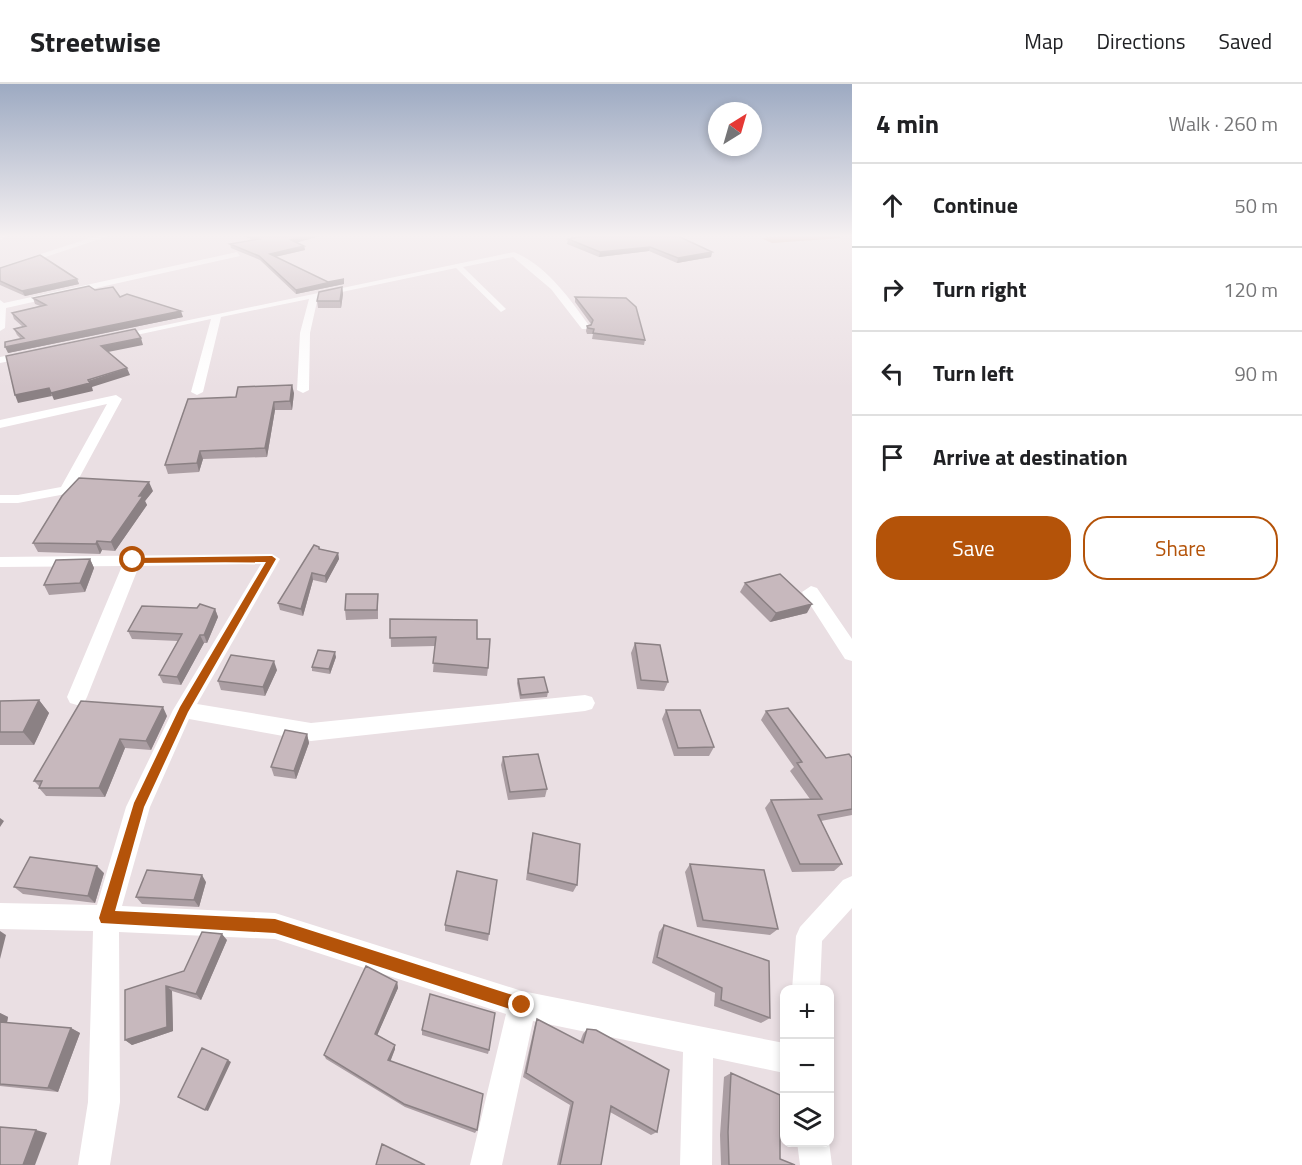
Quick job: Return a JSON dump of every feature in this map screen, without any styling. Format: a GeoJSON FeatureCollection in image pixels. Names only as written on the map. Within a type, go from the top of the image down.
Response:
{"type":"FeatureCollection","features":[{"type":"Feature","properties":{"kind":"street"},"geometry":{"type":"LineString","coordinates":[[0,328],[1,304],[84,286]]}},
{"type":"Feature","properties":{"kind":"street"},"geometry":{"type":"LineString","coordinates":[[103,339],[365,286]]}},
{"type":"Feature","properties":{"kind":"street"},"geometry":{"type":"LineString","coordinates":[[478,286],[501,309]]}},
{"type":"Feature","properties":{"kind":"street"},"geometry":{"type":"LineString","coordinates":[[554,286],[566,298],[585,327]]}},
{"type":"Feature","properties":{"kind":"street"},"geometry":{"type":"LineString","coordinates":[[303,390],[305,333],[314,297]]}},
{"type":"Feature","properties":{"kind":"street"},"geometry":{"type":"LineString","coordinates":[[197,392],[217,316]]}},
{"type":"Feature","properties":{"kind":"street"},"geometry":{"type":"LineString","coordinates":[[0,360],[46,351]]}},
{"type":"Feature","properties":{"kind":"street"},"geometry":{"type":"LineString","coordinates":[[0,424],[116,399],[66,490],[18,499],[0,499]]}},
{"type":"Feature","properties":{"kind":"street"},"geometry":{"type":"LineString","coordinates":[[0,562],[272,559],[183,710],[138,807],[106,918],[104,1102],[94,1165]]}},
{"type":"Feature","properties":{"kind":"street"},"geometry":{"type":"LineString","coordinates":[[77,697],[133,560]]}},
{"type":"Feature","properties":{"kind":"street"},"geometry":{"type":"LineString","coordinates":[[811,592],[852,654]]}},
{"type":"Feature","properties":{"kind":"street"},"geometry":{"type":"LineString","coordinates":[[183,710],[311,732],[585,703]]}},
{"type":"Feature","properties":{"kind":"street"},"geometry":{"type":"LineString","coordinates":[[806,985],[809,936],[852,890]]}},
{"type":"Feature","properties":{"kind":"street"},"geometry":{"type":"LineString","coordinates":[[0,916],[106,918],[275,926],[522,1005],[780,1057]]}},
{"type":"Feature","properties":{"kind":"street"},"geometry":{"type":"LineString","coordinates":[[486,1165],[522,1005]]}},
{"type":"Feature","properties":{"kind":"street"},"geometry":{"type":"LineString","coordinates":[[696,1165],[698,1040]]}},
{"type":"Feature","properties":{"kind":"street"},"geometry":{"type":"LineString","coordinates":[[814,1147],[816,1165]]}},
{"type":"Feature","properties":{"kind":"building"},"geometry":{"type":"Polygon","coordinates":[[[12,286],[43,286],[22,291],[12,286]]]}},
{"type":"Feature","properties":{"kind":"building"},"geometry":{"type":"Polygon","coordinates":[[[87,286],[95,290],[113,287],[120,297],[127,294],[181,311],[5,347],[5,342],[24,338],[14,329],[26,326],[12,313],[46,305],[33,298],[87,286]]]}},
{"type":"Feature","properties":{"kind":"building"},"geometry":{"type":"Polygon","coordinates":[[[292,286],[312,286],[296,290],[292,286]]]}},
{"type":"Feature","properties":{"kind":"building"},"geometry":{"type":"Polygon","coordinates":[[[342,287],[340,301],[317,301],[319,292],[342,287]]]}},
{"type":"Feature","properties":{"kind":"building"},"geometry":{"type":"Polygon","coordinates":[[[575,297],[626,298],[636,307],[645,340],[593,333],[594,329],[587,326],[591,325],[593,320],[575,297]]]}},
{"type":"Feature","properties":{"kind":"building"},"geometry":{"type":"Polygon","coordinates":[[[135,329],[141,338],[101,346],[127,368],[88,380],[90,383],[51,393],[49,388],[15,395],[6,356],[135,329]]]}},
{"type":"Feature","properties":{"kind":"building"},"geometry":{"type":"Polygon","coordinates":[[[292,385],[290,401],[274,402],[265,448],[200,451],[197,463],[165,465],[188,399],[236,397],[238,387],[292,385]]]}},
{"type":"Feature","properties":{"kind":"building"},"geometry":{"type":"Polygon","coordinates":[[[79,478],[149,482],[139,496],[143,496],[111,542],[97,541],[96,544],[33,543],[62,496],[79,478]]]}},
{"type":"Feature","properties":{"kind":"building"},"geometry":{"type":"Polygon","coordinates":[[[314,545],[319,549],[338,553],[325,576],[312,573],[301,609],[278,603],[314,545]]]}},
{"type":"Feature","properties":{"kind":"building"},"geometry":{"type":"Polygon","coordinates":[[[90,559],[80,583],[44,585],[56,560],[90,559]]]}},
{"type":"Feature","properties":{"kind":"building"},"geometry":{"type":"Polygon","coordinates":[[[780,574],[812,604],[776,613],[745,583],[780,574]]]}},
{"type":"Feature","properties":{"kind":"building"},"geometry":{"type":"Polygon","coordinates":[[[346,594],[378,594],[377,610],[345,610],[346,594]]]}},
{"type":"Feature","properties":{"kind":"building"},"geometry":{"type":"Polygon","coordinates":[[[200,604],[215,609],[204,635],[200,635],[177,677],[159,675],[182,634],[128,631],[142,606],[197,608],[200,604]]]}},
{"type":"Feature","properties":{"kind":"building"},"geometry":{"type":"Polygon","coordinates":[[[390,619],[477,620],[477,639],[490,639],[488,668],[433,663],[436,637],[390,638],[390,619]]]}},
{"type":"Feature","properties":{"kind":"building"},"geometry":{"type":"Polygon","coordinates":[[[635,643],[660,645],[668,682],[641,680],[635,643]]]}},
{"type":"Feature","properties":{"kind":"building"},"geometry":{"type":"Polygon","coordinates":[[[318,650],[335,652],[329,669],[312,667],[318,650]]]}},
{"type":"Feature","properties":{"kind":"building"},"geometry":{"type":"Polygon","coordinates":[[[231,655],[274,661],[263,687],[218,681],[231,655]]]}},
{"type":"Feature","properties":{"kind":"building"},"geometry":{"type":"Polygon","coordinates":[[[544,677],[548,692],[521,695],[518,679],[544,677]]]}},
{"type":"Feature","properties":{"kind":"building"},"geometry":{"type":"Polygon","coordinates":[[[39,700],[23,732],[0,732],[0,701],[39,700]]]}},
{"type":"Feature","properties":{"kind":"building"},"geometry":{"type":"Polygon","coordinates":[[[81,701],[163,707],[146,741],[120,739],[99,788],[39,788],[42,781],[34,781],[81,701]]]}},
{"type":"Feature","properties":{"kind":"building"},"geometry":{"type":"Polygon","coordinates":[[[788,708],[826,758],[849,754],[852,758],[852,809],[818,815],[842,864],[800,864],[771,800],[822,799],[797,763],[802,762],[766,711],[788,708]]]}},
{"type":"Feature","properties":{"kind":"building"},"geometry":{"type":"Polygon","coordinates":[[[666,710],[700,710],[714,747],[678,748],[666,710]]]}},
{"type":"Feature","properties":{"kind":"building"},"geometry":{"type":"Polygon","coordinates":[[[285,730],[307,734],[294,771],[271,767],[285,730]]]}},
{"type":"Feature","properties":{"kind":"building"},"geometry":{"type":"Polygon","coordinates":[[[538,754],[547,789],[510,792],[503,757],[538,754]]]}},
{"type":"Feature","properties":{"kind":"building"},"geometry":{"type":"Polygon","coordinates":[[[533,833],[580,844],[577,885],[528,873],[533,833]]]}},
{"type":"Feature","properties":{"kind":"building"},"geometry":{"type":"Polygon","coordinates":[[[30,857],[97,866],[88,896],[14,887],[30,857]]]}},
{"type":"Feature","properties":{"kind":"building"},"geometry":{"type":"Polygon","coordinates":[[[690,864],[764,870],[778,929],[703,920],[690,864]]]}},
{"type":"Feature","properties":{"kind":"building"},"geometry":{"type":"Polygon","coordinates":[[[147,870],[202,875],[194,900],[136,897],[147,870]]]}},
{"type":"Feature","properties":{"kind":"building"},"geometry":{"type":"Polygon","coordinates":[[[457,871],[497,880],[489,934],[445,925],[457,871]]]}},
{"type":"Feature","properties":{"kind":"building"},"geometry":{"type":"Polygon","coordinates":[[[664,925],[769,961],[770,1018],[721,1000],[722,988],[657,957],[664,925]]]}},
{"type":"Feature","properties":{"kind":"building"},"geometry":{"type":"Polygon","coordinates":[[[202,932],[222,934],[196,994],[166,986],[167,1027],[125,1040],[125,990],[184,971],[202,932]]]}},
{"type":"Feature","properties":{"kind":"building"},"geometry":{"type":"Polygon","coordinates":[[[366,966],[397,982],[375,1034],[395,1045],[388,1060],[483,1094],[477,1130],[404,1104],[324,1055],[366,966]]]}},
{"type":"Feature","properties":{"kind":"building"},"geometry":{"type":"Polygon","coordinates":[[[430,994],[495,1013],[489,1050],[422,1030],[430,994]]]}},
{"type":"Feature","properties":{"kind":"building"},"geometry":{"type":"Polygon","coordinates":[[[537,1019],[583,1043],[587,1029],[596,1030],[669,1070],[657,1132],[611,1106],[601,1165],[560,1165],[573,1102],[526,1073],[537,1019]]]}},
{"type":"Feature","properties":{"kind":"building"},"geometry":{"type":"Polygon","coordinates":[[[0,1022],[71,1028],[48,1088],[0,1084],[0,1022]]]}},
{"type":"Feature","properties":{"kind":"building"},"geometry":{"type":"Polygon","coordinates":[[[202,1048],[228,1060],[205,1110],[178,1097],[202,1048]]]}},
{"type":"Feature","properties":{"kind":"building"},"geometry":{"type":"Polygon","coordinates":[[[731,1073],[780,1095],[780,1159],[795,1165],[729,1165],[731,1073]]]}},
{"type":"Feature","properties":{"kind":"building"},"geometry":{"type":"Polygon","coordinates":[[[0,1127],[36,1130],[23,1165],[0,1165],[0,1127]]]}},
{"type":"Feature","properties":{"kind":"building"},"geometry":{"type":"Polygon","coordinates":[[[382,1144],[425,1165],[376,1165],[382,1144]]]}},
{"type":"Feature","properties":{"kind":"route"},"geometry":{"type":"LineString","coordinates":[[133,560],[272,559],[183,710],[138,807],[106,918],[275,926],[522,1005]]}}]}
